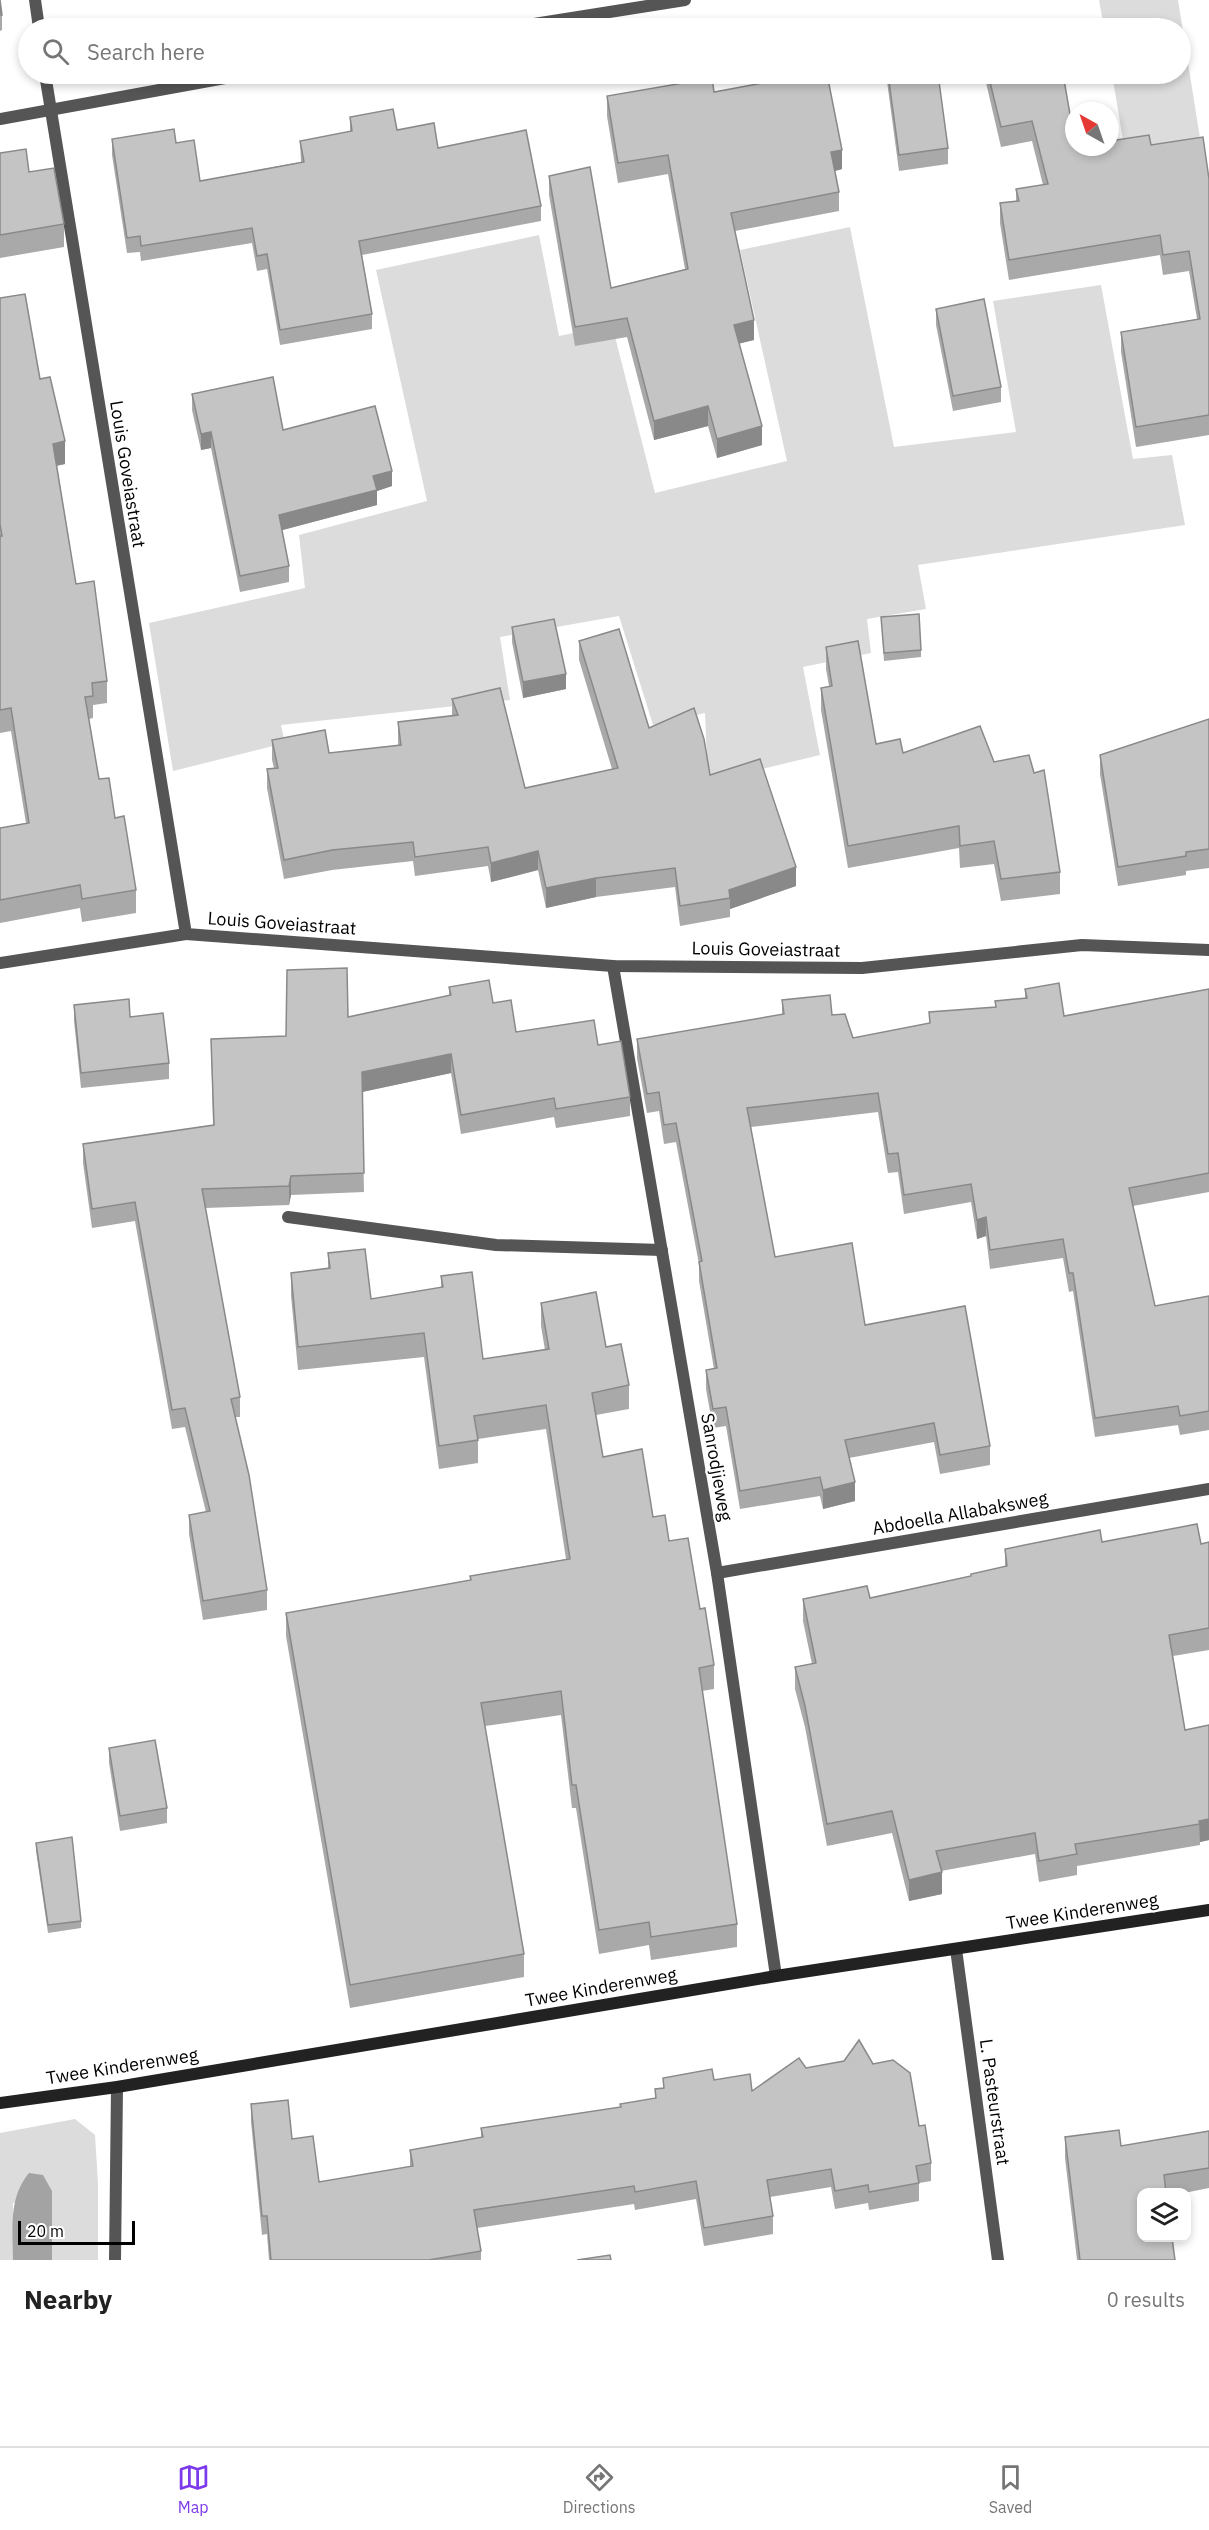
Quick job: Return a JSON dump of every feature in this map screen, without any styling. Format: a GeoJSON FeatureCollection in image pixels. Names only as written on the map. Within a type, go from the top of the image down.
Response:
{"type":"FeatureCollection","features":[{"type":"Feature","properties":{"kind":"street"},"geometry":{"type":"LineString","coordinates":[[35,0],[38,18]]}},
{"type":"Feature","properties":{"kind":"street"},"geometry":{"type":"LineString","coordinates":[[571,18],[685,0]]}},
{"type":"Feature","properties":{"kind":"street","name":"Louis Goveiastraat"},"geometry":{"type":"LineString","coordinates":[[46,84],[186,934],[613,966],[862,968],[1082,945],[1209,950]]}},
{"type":"Feature","properties":{"kind":"street"},"geometry":{"type":"LineString","coordinates":[[0,118],[192,84]]}},
{"type":"Feature","properties":{"kind":"street"},"geometry":{"type":"LineString","coordinates":[[0,963],[186,934]]}},
{"type":"Feature","properties":{"kind":"street","name":"Sanrodjieweg"},"geometry":{"type":"LineString","coordinates":[[613,966],[717,1573],[776,1976]]}},
{"type":"Feature","properties":{"kind":"street"},"geometry":{"type":"LineString","coordinates":[[288,1217],[496,1245],[662,1250]]}},
{"type":"Feature","properties":{"kind":"street","name":"Abdoella Allabaksweg"},"geometry":{"type":"LineString","coordinates":[[717,1573],[1209,1489]]}},
{"type":"Feature","properties":{"kind":"street","name":"Twee Kinderenweg"},"geometry":{"type":"LineString","coordinates":[[0,2103],[117,2087],[776,1976],[1209,1910]]}},
{"type":"Feature","properties":{"kind":"street","name":"L. Pasteurstraat"},"geometry":{"type":"LineString","coordinates":[[956,1949],[998,2260]]}},
{"type":"Feature","properties":{"kind":"street"},"geometry":{"type":"LineString","coordinates":[[114,2260],[117,2087]]}},
{"type":"Feature","properties":{"kind":"shaded area"},"geometry":{"type":"Polygon","coordinates":[[[1099,0],[1178,0],[1181,18],[1102,18],[1099,0]]]}},
{"type":"Feature","properties":{"kind":"shaded area"},"geometry":{"type":"Polygon","coordinates":[[[1191,82],[1203,157],[1126,158],[1119,102],[1117,102],[1114,84],[1191,84],[1191,82]]]}},
{"type":"Feature","properties":{"kind":"shaded area"},"geometry":{"type":"Polygon","coordinates":[[[850,227],[894,447],[1016,432],[993,301],[1101,285],[1133,459],[1172,455],[1185,525],[918,565],[926,609],[867,619],[871,653],[803,667],[820,755],[708,782],[705,713],[653,725],[619,616],[500,637],[510,700],[281,725],[285,743],[173,771],[149,623],[305,588],[299,535],[427,501],[376,270],[539,235],[559,336],[612,325],[655,493],[787,461],[740,250],[850,227]]]}},
{"type":"Feature","properties":{"kind":"shaded area"},"geometry":{"type":"Polygon","coordinates":[[[75,2119],[95,2135],[98,2183],[98,2260],[52,2260],[52,2191],[13,2203],[13,2260],[0,2260],[0,2133],[75,2119]]]}},
{"type":"Feature","properties":{"kind":"shaded area"},"geometry":{"type":"Polygon","coordinates":[[[29,2173],[43,2175],[52,2191],[52,2260],[13,2260],[15,2203],[22,2183],[29,2173]]]}},
{"type":"Feature","properties":{"kind":"building"},"geometry":{"type":"Polygon","coordinates":[[[677,84],[713,84],[714,92],[758,84],[829,84],[842,150],[831,152],[839,192],[731,213],[754,320],[734,325],[762,426],[717,439],[708,406],[654,421],[627,318],[575,327],[549,176],[590,167],[611,288],[688,269],[668,155],[618,163],[607,96],[677,84]]]}},
{"type":"Feature","properties":{"kind":"building"},"geometry":{"type":"Polygon","coordinates":[[[889,84],[939,84],[948,148],[899,155],[889,84]]]}},
{"type":"Feature","properties":{"kind":"building"},"geometry":{"type":"Polygon","coordinates":[[[990,84],[1065,84],[1068,102],[1065,102],[1065,156],[1119,156],[1119,140],[1149,135],[1151,145],[1203,137],[1209,179],[1209,415],[1136,427],[1121,332],[1200,319],[1189,251],[1163,255],[1160,235],[1009,260],[1000,203],[1019,201],[1016,189],[1048,184],[1032,121],[1001,127],[990,84]]]}},
{"type":"Feature","properties":{"kind":"building"},"geometry":{"type":"Polygon","coordinates":[[[393,109],[397,130],[434,123],[438,148],[526,130],[541,206],[359,241],[372,314],[280,330],[267,254],[257,256],[252,228],[141,246],[140,236],[127,238],[112,139],[174,129],[176,143],[194,140],[200,181],[304,162],[300,141],[352,131],[350,117],[393,109]]]}},
{"type":"Feature","properties":{"kind":"building"},"geometry":{"type":"Polygon","coordinates":[[[26,149],[29,172],[54,168],[64,224],[0,235],[0,153],[26,149]]]}},
{"type":"Feature","properties":{"kind":"building"},"geometry":{"type":"Polygon","coordinates":[[[25,294],[40,379],[50,377],[65,441],[53,444],[76,584],[94,581],[107,681],[92,683],[93,696],[85,697],[99,779],[109,778],[115,818],[124,816],[136,890],[82,899],[80,885],[0,900],[0,828],[29,823],[11,708],[0,710],[0,536],[2,536],[0,524],[0,298],[25,294]]]}},
{"type":"Feature","properties":{"kind":"building"},"geometry":{"type":"Polygon","coordinates":[[[984,299],[1001,387],[953,396],[936,309],[984,299]]]}},
{"type":"Feature","properties":{"kind":"building"},"geometry":{"type":"Polygon","coordinates":[[[273,377],[283,430],[375,406],[392,471],[373,476],[377,490],[279,515],[289,566],[240,576],[211,432],[201,434],[192,394],[273,377]]]}},
{"type":"Feature","properties":{"kind":"building"},"geometry":{"type":"Polygon","coordinates":[[[919,614],[921,650],[884,653],[881,617],[919,614]]]}},
{"type":"Feature","properties":{"kind":"building"},"geometry":{"type":"Polygon","coordinates":[[[554,619],[566,674],[523,682],[512,627],[554,619]]]}},
{"type":"Feature","properties":{"kind":"building"},"geometry":{"type":"Polygon","coordinates":[[[619,629],[649,728],[694,708],[704,739],[710,775],[760,759],[796,867],[729,890],[730,898],[680,906],[675,868],[596,878],[546,888],[538,851],[491,863],[488,847],[415,857],[413,842],[332,850],[284,860],[267,769],[278,768],[272,740],[325,730],[329,753],[401,745],[398,722],[458,715],[452,699],[500,688],[525,788],[618,768],[579,641],[619,629]]]}},
{"type":"Feature","properties":{"kind":"building"},"geometry":{"type":"Polygon","coordinates":[[[858,641],[876,744],[900,739],[903,753],[980,726],[994,762],[1029,755],[1034,773],[1044,770],[1060,872],[1001,879],[994,841],[960,846],[959,826],[848,846],[821,688],[832,686],[826,647],[858,641]]]}},
{"type":"Feature","properties":{"kind":"building"},"geometry":{"type":"Polygon","coordinates":[[[1209,719],[1209,849],[1186,852],[1186,856],[1118,867],[1100,755],[1209,719]]]}},
{"type":"Feature","properties":{"kind":"building"},"geometry":{"type":"Polygon","coordinates":[[[347,968],[348,1017],[451,995],[449,987],[489,980],[493,1003],[511,1000],[516,1032],[594,1020],[598,1045],[621,1041],[630,1097],[556,1109],[554,1098],[461,1115],[451,1054],[362,1072],[364,1173],[291,1176],[289,1186],[202,1189],[240,1397],[231,1399],[249,1475],[267,1590],[203,1601],[189,1515],[210,1511],[185,1408],[172,1410],[135,1202],[92,1209],[83,1144],[214,1125],[211,1039],[286,1036],[287,970],[347,968]]]}},
{"type":"Feature","properties":{"kind":"building"},"geometry":{"type":"Polygon","coordinates":[[[1059,983],[1064,1016],[1209,989],[1209,1173],[1129,1188],[1155,1306],[1209,1296],[1209,1411],[1180,1416],[1178,1406],[1095,1418],[1073,1273],[1069,1273],[1063,1239],[990,1250],[986,1217],[977,1220],[971,1184],[904,1195],[898,1153],[888,1154],[878,1093],[747,1108],[775,1257],[852,1243],[865,1325],[965,1306],[990,1446],[940,1455],[934,1423],[845,1440],[855,1482],[823,1490],[820,1477],[740,1491],[726,1407],[713,1409],[706,1370],[717,1368],[699,1262],[702,1261],[676,1123],[664,1125],[659,1092],[647,1094],[637,1039],[784,1014],[782,1000],[830,995],[832,1015],[845,1014],[853,1038],[930,1023],[929,1012],[996,1007],[995,1001],[1027,998],[1025,989],[1059,983]]]}},
{"type":"Feature","properties":{"kind":"building"},"geometry":{"type":"Polygon","coordinates":[[[129,999],[130,1017],[163,1013],[169,1063],[81,1073],[74,1005],[129,999]]]}},
{"type":"Feature","properties":{"kind":"building"},"geometry":{"type":"Polygon","coordinates":[[[365,1249],[371,1299],[443,1287],[441,1276],[472,1272],[483,1359],[549,1349],[541,1303],[596,1292],[606,1347],[621,1344],[629,1385],[592,1393],[603,1457],[642,1449],[653,1517],[665,1515],[669,1541],[688,1538],[700,1609],[705,1608],[714,1665],[699,1668],[737,1924],[651,1937],[649,1922],[599,1930],[576,1785],[572,1785],[561,1691],[481,1703],[524,1954],[350,1985],[286,1613],[471,1580],[470,1576],[570,1559],[546,1405],[474,1416],[478,1440],[439,1446],[424,1333],[298,1347],[291,1273],[330,1268],[328,1253],[365,1249]]]}},
{"type":"Feature","properties":{"kind":"building"},"geometry":{"type":"Polygon","coordinates":[[[1197,1524],[1201,1544],[1209,1542],[1209,1628],[1169,1635],[1185,1730],[1209,1725],[1209,1819],[1199,1821],[1200,1824],[1075,1844],[1077,1854],[1039,1861],[1035,1833],[936,1851],[942,1872],[909,1880],[892,1811],[827,1824],[805,1706],[795,1667],[816,1663],[803,1599],[867,1586],[870,1598],[971,1576],[971,1574],[1007,1566],[1005,1549],[1100,1530],[1102,1542],[1197,1524]]]}},
{"type":"Feature","properties":{"kind":"building"},"geometry":{"type":"Polygon","coordinates":[[[155,1740],[167,1808],[120,1816],[109,1748],[155,1740]]]}},
{"type":"Feature","properties":{"kind":"building"},"geometry":{"type":"Polygon","coordinates":[[[72,1837],[81,1921],[48,1925],[36,1843],[72,1837]]]}},
{"type":"Feature","properties":{"kind":"building"},"geometry":{"type":"Polygon","coordinates":[[[859,2040],[873,2064],[893,2060],[910,2073],[919,2126],[925,2125],[931,2163],[916,2166],[919,2183],[869,2192],[868,2185],[835,2191],[831,2169],[767,2180],[773,2216],[704,2228],[696,2181],[635,2192],[634,2186],[474,2210],[481,2251],[429,2260],[271,2260],[267,2216],[262,2216],[251,2104],[288,2100],[292,2139],[313,2136],[319,2182],[413,2166],[410,2150],[483,2137],[481,2128],[621,2107],[620,2104],[656,2098],[655,2089],[664,2088],[663,2078],[712,2069],[714,2080],[750,2074],[752,2091],[799,2058],[806,2068],[844,2061],[859,2040]]]}},
{"type":"Feature","properties":{"kind":"building"},"geometry":{"type":"Polygon","coordinates":[[[1119,2130],[1121,2146],[1209,2131],[1209,2168],[1164,2175],[1165,2188],[1137,2188],[1137,2242],[1173,2242],[1175,2260],[1080,2260],[1065,2137],[1119,2130]]]}},
{"type":"Feature","properties":{"kind":"building"},"geometry":{"type":"Polygon","coordinates":[[[610,2255],[611,2260],[577,2260],[610,2255]]]}}]}
